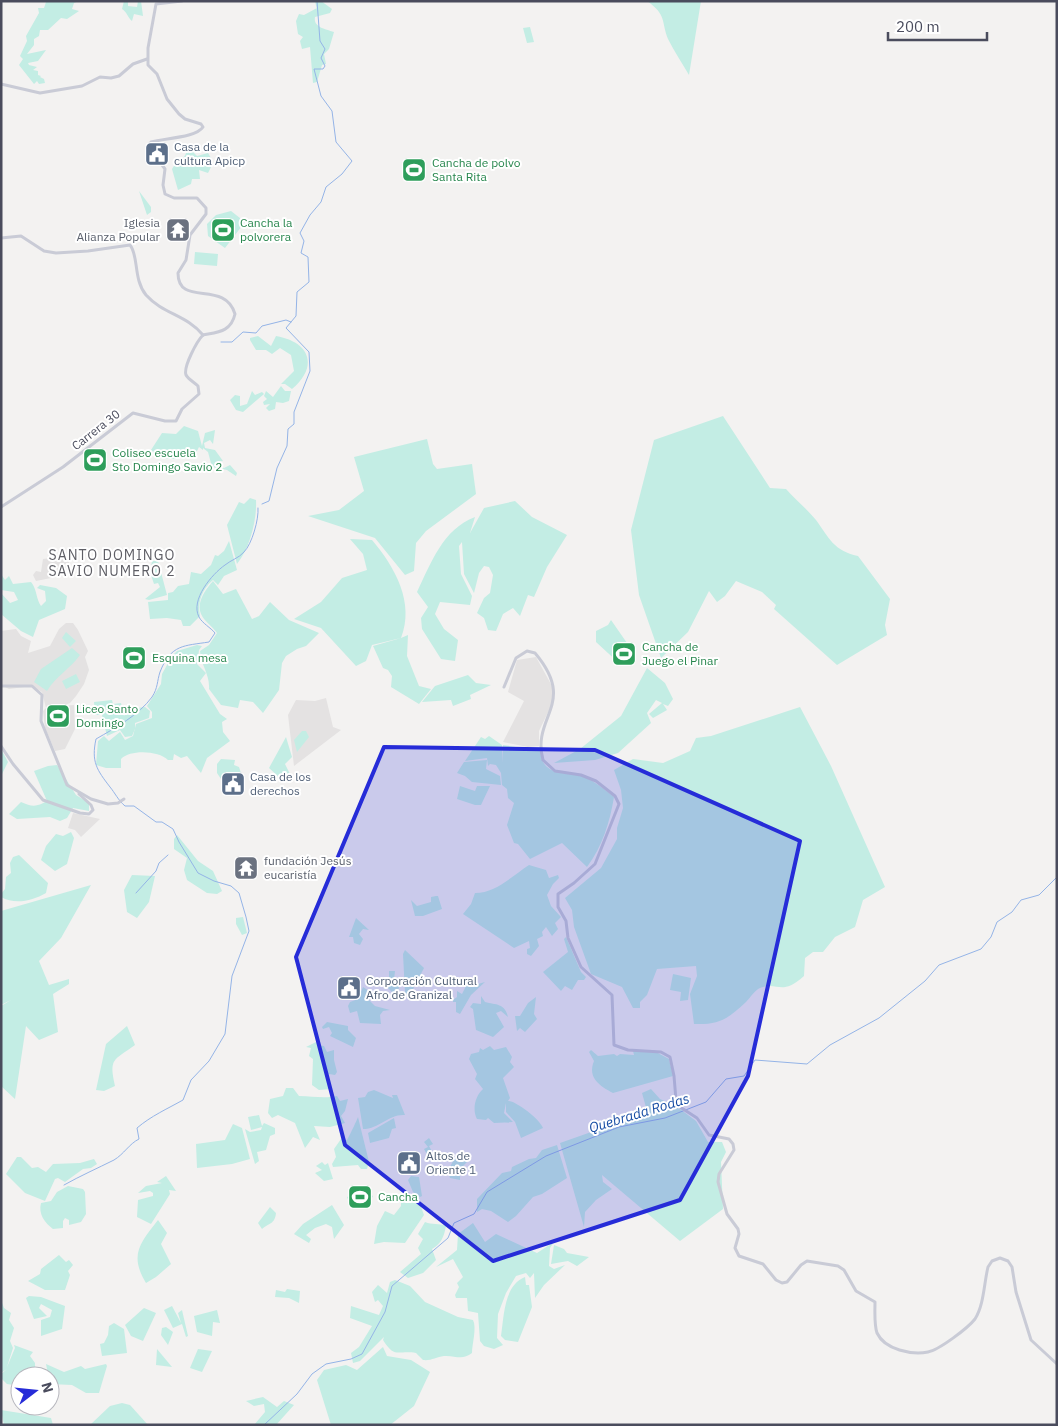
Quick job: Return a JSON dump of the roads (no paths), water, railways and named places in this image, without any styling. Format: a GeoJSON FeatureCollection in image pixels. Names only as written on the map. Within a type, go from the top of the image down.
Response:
{"type":"FeatureCollection","features":[{"type":"Feature","properties":{"kind":"street"},"geometry":{"type":"LineString","coordinates":[[1,238],[20,236],[27,238],[44,250],[56,253],[130,245],[134,252],[134,263],[143,292],[154,302],[192,322],[203,335],[222,332],[231,325],[235,314],[228,300],[222,296],[192,293],[186,289],[178,277],[178,273],[186,260],[190,236],[206,211],[200,199],[190,197],[174,198],[163,190],[165,169],[154,154],[151,142],[199,132],[203,127],[201,124],[185,119],[167,100],[157,74],[151,69],[147,59],[156,4],[181,2]]}},
{"type":"Feature","properties":{"kind":"street"},"geometry":{"type":"LineString","coordinates":[[1,84],[40,93],[82,86],[100,76],[111,78],[119,76],[133,64],[147,59]]}},
{"type":"Feature","properties":{"kind":"street","name":"Carrera 30"},"geometry":{"type":"LineString","coordinates":[[1,507],[63,466],[124,417],[138,413],[174,422],[182,408],[199,394],[198,386],[188,378],[186,371],[194,348],[203,335]]}},
{"type":"Feature","properties":{"kind":"street"},"geometry":{"type":"LineString","coordinates":[[504,687],[516,658],[527,651],[536,653],[548,672],[555,695],[554,703],[542,731],[543,760],[555,770],[589,777],[609,790],[617,799],[619,804],[615,816],[595,864],[574,883],[558,894],[557,904],[566,921],[568,938],[581,967],[612,995],[614,1045],[628,1050],[661,1052],[670,1057],[676,1100],[684,1110],[697,1118],[709,1135],[729,1138],[733,1144],[734,1150],[719,1174],[718,1182],[727,1214],[738,1229],[739,1234],[735,1248],[739,1256],[763,1264],[776,1280],[782,1283],[787,1282],[801,1265],[807,1261],[838,1266],[844,1270],[856,1291],[874,1302],[876,1328],[882,1340],[894,1348],[927,1353],[935,1350],[968,1328],[976,1317],[988,1267],[992,1261],[1000,1258],[1008,1261],[1012,1267],[1016,1292],[1031,1340],[1057,1364]]}},
{"type":"Feature","properties":{"kind":"street"},"geometry":{"type":"LineString","coordinates":[[1,686],[25,685],[38,689],[43,702],[40,715],[44,729],[67,785],[92,806],[93,810],[89,814],[80,813],[43,800],[13,764],[1,746]]}},
{"type":"Feature","properties":{"kind":"street"},"geometry":{"type":"LineString","coordinates":[[77,792],[108,804],[118,803],[124,799]]}},
{"type":"Feature","properties":{"kind":"waterway"},"geometry":{"type":"LineString","coordinates":[[262,504],[269,501],[277,468],[287,446],[288,429],[294,424],[294,412],[310,371],[309,352],[286,328],[296,316],[297,292],[309,282],[308,257],[301,253],[304,241],[300,233],[310,215],[321,202],[326,187],[342,174],[352,161],[336,142],[332,111],[321,96],[314,69],[323,69],[325,66],[321,58],[325,49],[320,41],[317,1]]}},
{"type":"Feature","properties":{"kind":"waterway"},"geometry":{"type":"LineString","coordinates":[[221,342],[232,342],[243,332],[256,333],[262,326],[286,320],[291,322]]}},
{"type":"Feature","properties":{"kind":"waterway"},"geometry":{"type":"LineString","coordinates":[[64,1185],[118,1158],[139,1139],[137,1128],[153,1116],[183,1100],[191,1080],[209,1061],[225,1034],[232,976],[249,931],[239,893],[231,886],[214,881],[198,873],[173,829],[162,822],[156,822],[134,806],[125,806],[105,781],[96,765],[94,754],[96,739],[126,721],[147,704],[155,691],[164,663],[174,651],[185,646],[209,642],[215,633],[199,617],[197,603],[204,588],[214,575],[247,548],[254,531],[258,508]]}},
{"type":"Feature","properties":{"kind":"waterway"},"geometry":{"type":"LineString","coordinates":[[136,893],[156,871],[159,863],[168,855]]}},
{"type":"Feature","properties":{"kind":"waterway","name":"Quebrada Rodas"},"geometry":{"type":"LineString","coordinates":[[264,1425],[297,1394],[312,1374],[326,1364],[351,1359],[362,1354],[385,1312],[392,1286],[448,1238],[454,1223],[474,1214],[487,1192],[546,1156],[619,1127],[665,1118],[706,1102],[726,1079],[744,1076],[755,1060],[807,1064],[830,1045],[879,1018],[925,981],[939,965],[981,949],[991,937],[997,922],[1012,912],[1021,900],[1039,895],[1057,877]]}},
{"type":"Feature","properties":{"kind":"place","name":"Casa de la cultura Apicp"},"geometry":{"type":"Point","coordinates":[157,154]}},
{"type":"Feature","properties":{"kind":"place","name":"Cancha de polvo Santa Rita"},"geometry":{"type":"Point","coordinates":[414,170]}},
{"type":"Feature","properties":{"kind":"place","name":"Iglesia Alianza Popular"},"geometry":{"type":"Point","coordinates":[178,230]}},
{"type":"Feature","properties":{"kind":"place","name":"Cancha la polvorera"},"geometry":{"type":"Point","coordinates":[223,230]}},
{"type":"Feature","properties":{"kind":"place","name":"Coliseo escuela Sto Domingo Savio 2"},"geometry":{"type":"Point","coordinates":[95,460]}},
{"type":"Feature","properties":{"kind":"place","name":"Cancha de Juego el Pinar"},"geometry":{"type":"Point","coordinates":[624,654]}},
{"type":"Feature","properties":{"kind":"place","name":"Esquina mesa"},"geometry":{"type":"Point","coordinates":[134,658]}},
{"type":"Feature","properties":{"kind":"place","name":"Liceo Santo Domingo"},"geometry":{"type":"Point","coordinates":[58,716]}},
{"type":"Feature","properties":{"kind":"place","name":"Casa de los derechos"},"geometry":{"type":"Point","coordinates":[233,784]}},
{"type":"Feature","properties":{"kind":"place","name":"fundación Jesús eucaristía"},"geometry":{"type":"Point","coordinates":[246,868]}},
{"type":"Feature","properties":{"kind":"place","name":"Corporación Cultural Afro de Granizal"},"geometry":{"type":"Point","coordinates":[349,988]}},
{"type":"Feature","properties":{"kind":"place","name":"Altos de Oriente 1"},"geometry":{"type":"Point","coordinates":[409,1163]}},
{"type":"Feature","properties":{"kind":"place","name":"Cancha"},"geometry":{"type":"Point","coordinates":[360,1197]}},
{"type":"Feature","properties":{"kind":"district","name":"SANTO DOMINGO SAVIO NUMERO 2"},"geometry":{"type":"Point","coordinates":[112,564]}}]}
